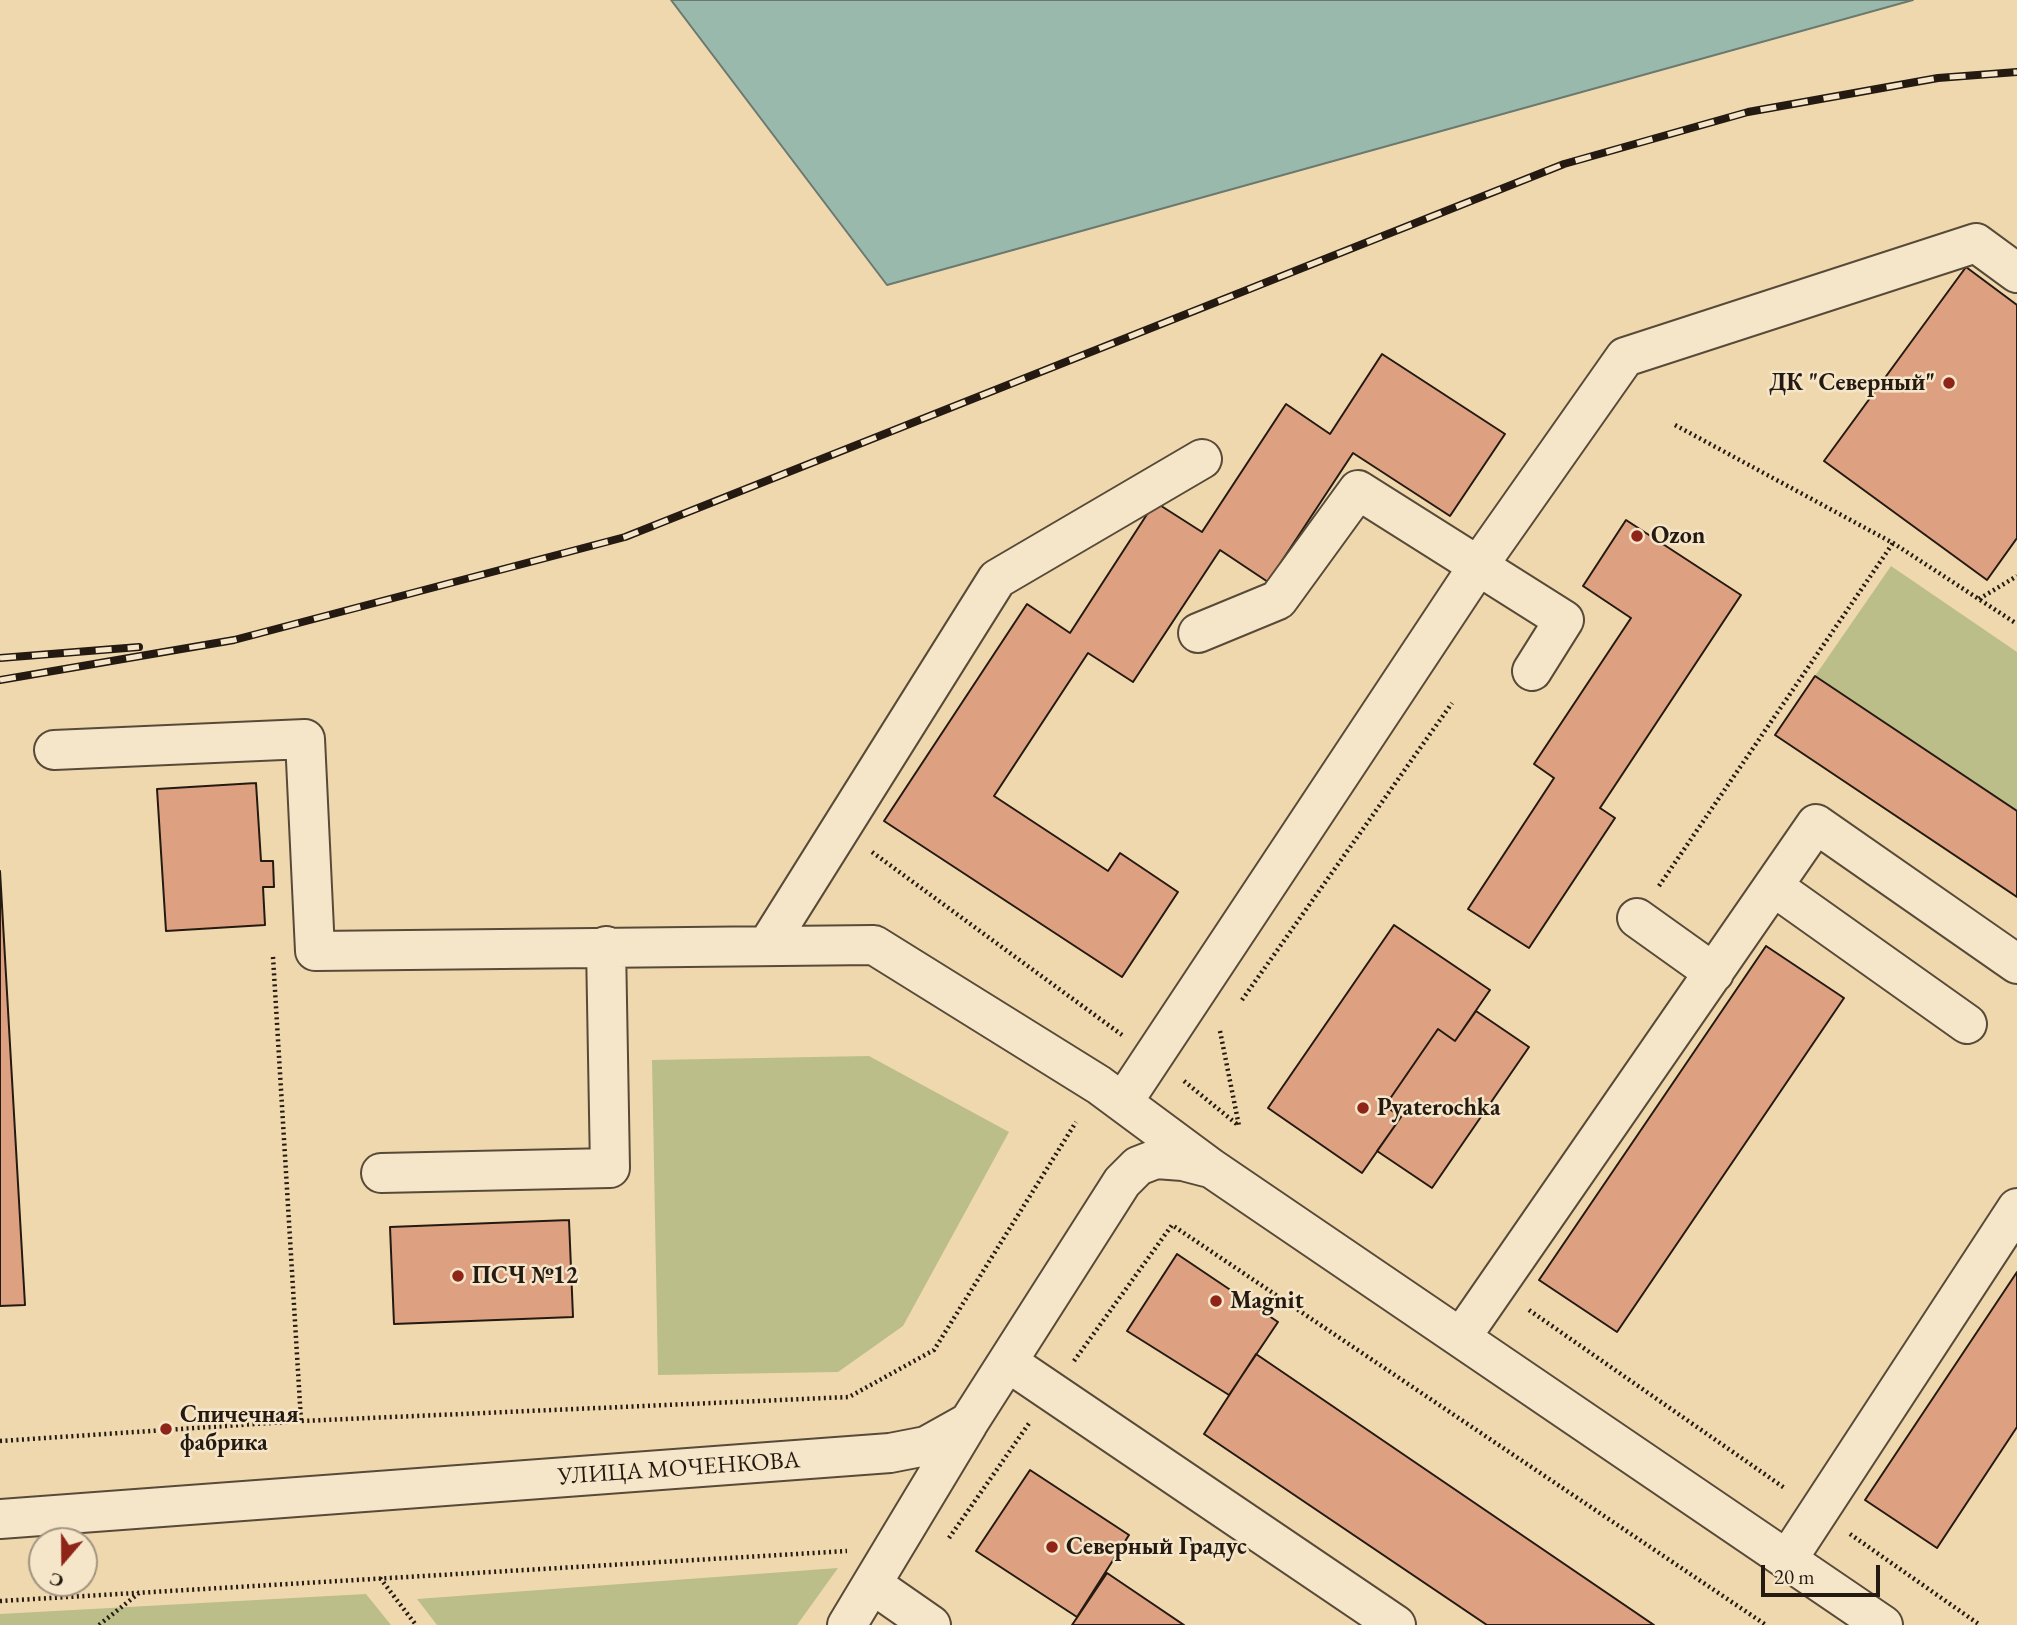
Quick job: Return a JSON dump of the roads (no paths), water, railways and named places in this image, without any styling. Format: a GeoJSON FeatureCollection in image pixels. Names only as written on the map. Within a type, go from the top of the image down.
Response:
{"type":"FeatureCollection","features":[{"type":"Feature","properties":{"kind":"street"},"geometry":{"type":"LineString","coordinates":[[1123,1102],[1478,566],[1625,357],[1976,243],[2017,273]]}},
{"type":"Feature","properties":{"kind":"street"},"geometry":{"type":"LineString","coordinates":[[767,946],[997,579],[1202,459]]}},
{"type":"Feature","properties":{"kind":"street"},"geometry":{"type":"LineString","coordinates":[[1198,633],[1278,600],[1358,490],[1564,620],[1532,671]]}},
{"type":"Feature","properties":{"kind":"street"},"geometry":{"type":"LineString","coordinates":[[54,750],[305,739],[315,951],[874,945],[1123,1102],[1211,1168],[1462,1336],[1787,1560],[1837,1612],[1883,1625]]}},
{"type":"Feature","properties":{"kind":"street"},"geometry":{"type":"LineString","coordinates":[[1462,1336],[1816,824],[2017,964]]}},
{"type":"Feature","properties":{"kind":"street"},"geometry":{"type":"LineString","coordinates":[[1774,887],[1967,1024]]}},
{"type":"Feature","properties":{"kind":"street"},"geometry":{"type":"LineString","coordinates":[[1637,918],[1714,973]]}},
{"type":"Feature","properties":{"kind":"street"},"geometry":{"type":"LineString","coordinates":[[381,1172],[610,1168],[606,946]]}},
{"type":"Feature","properties":{"kind":"street","name":"УЛИЦА МОЧЕНКОВА"},"geometry":{"type":"LineString","coordinates":[[0,1519],[890,1453],[926,1446],[969,1422],[1122,1182],[1138,1166],[1156,1159],[1184,1161],[1211,1168]]}},
{"type":"Feature","properties":{"kind":"street"},"geometry":{"type":"LineString","coordinates":[[1787,1560],[2017,1208]]}},
{"type":"Feature","properties":{"kind":"street"},"geometry":{"type":"LineString","coordinates":[[1009,1363],[1396,1625]]}},
{"type":"Feature","properties":{"kind":"street"},"geometry":{"type":"LineString","coordinates":[[847,1625],[969,1422]]}},
{"type":"Feature","properties":{"kind":"street"},"geometry":{"type":"LineString","coordinates":[[872,1584],[931,1625]]}},
{"type":"Feature","properties":{"kind":"railway"},"geometry":{"type":"LineString","coordinates":[[0,680],[234,640],[625,537],[1564,164],[1748,112],[1938,78],[2017,72]]}},
{"type":"Feature","properties":{"kind":"railway"},"geometry":{"type":"LineString","coordinates":[[0,658],[139,647]]}},
{"type":"Feature","properties":{"kind":"place","name":"ДК \"Северный\""},"geometry":{"type":"Point","coordinates":[1949,383]}},
{"type":"Feature","properties":{"kind":"place","name":"Ozon"},"geometry":{"type":"Point","coordinates":[1637,536]}},
{"type":"Feature","properties":{"kind":"place","name":"Pyaterochka"},"geometry":{"type":"Point","coordinates":[1363,1108]}},
{"type":"Feature","properties":{"kind":"place","name":"ПСЧ №12"},"geometry":{"type":"Point","coordinates":[458,1276]}},
{"type":"Feature","properties":{"kind":"place","name":"Magnit"},"geometry":{"type":"Point","coordinates":[1216,1301]}},
{"type":"Feature","properties":{"kind":"place","name":"Спичечная фабрика"},"geometry":{"type":"Point","coordinates":[166,1429]}},
{"type":"Feature","properties":{"kind":"place","name":"Северный Градус"},"geometry":{"type":"Point","coordinates":[1052,1547]}}]}
